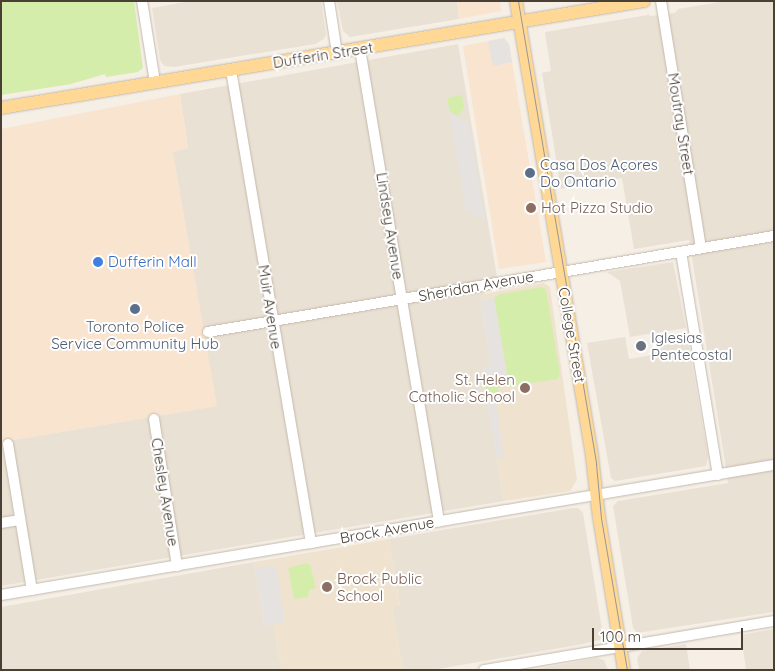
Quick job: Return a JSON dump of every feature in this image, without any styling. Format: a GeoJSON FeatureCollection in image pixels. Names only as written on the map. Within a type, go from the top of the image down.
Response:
{"type":"FeatureCollection","features":[{"type":"Feature","properties":{"kind":"main road","name":"College Street"},"geometry":{"type":"LineString","coordinates":[[516,1],[592,456],[624,670]]}},
{"type":"Feature","properties":{"kind":"main road","name":"Dufferin Street"},"geometry":{"type":"LineString","coordinates":[[1,108],[644,1]]}},
{"type":"Feature","properties":{"kind":"street"},"geometry":{"type":"LineString","coordinates":[[142,1],[155,82]]}},
{"type":"Feature","properties":{"kind":"street"},"geometry":{"type":"LineString","coordinates":[[329,1],[337,53]]}},
{"type":"Feature","properties":{"kind":"street","name":"Moutray Street"},"geometry":{"type":"LineString","coordinates":[[661,1],[701,248]]}},
{"type":"Feature","properties":{"kind":"street","name":"Lindsey Avenue"},"geometry":{"type":"LineString","coordinates":[[360,49],[439,521]]}},
{"type":"Feature","properties":{"kind":"street","name":"Muir Avenue"},"geometry":{"type":"LineString","coordinates":[[231,70],[311,543]]}},
{"type":"Feature","properties":{"kind":"street","name":"Sheridan Avenue"},"geometry":{"type":"LineString","coordinates":[[208,332],[774,236]]}},
{"type":"Feature","properties":{"kind":"street"},"geometry":{"type":"LineString","coordinates":[[681,252],[718,475]]}},
{"type":"Feature","properties":{"kind":"street","name":"Chesley Avenue"},"geometry":{"type":"LineString","coordinates":[[154,419],[176,566]]}},
{"type":"Feature","properties":{"kind":"street"},"geometry":{"type":"LineString","coordinates":[[8,444],[32,590]]}},
{"type":"Feature","properties":{"kind":"street","name":"Brock Avenue"},"geometry":{"type":"LineString","coordinates":[[1,595],[774,465]]}},
{"type":"Feature","properties":{"kind":"street"},"geometry":{"type":"LineString","coordinates":[[1,523],[19,520]]}},
{"type":"Feature","properties":{"kind":"street"},"geometry":{"type":"LineString","coordinates":[[484,670],[774,621]]}},
{"type":"Feature","properties":{"kind":"shaded area"},"geometry":{"type":"Polygon","coordinates":[[[191,1],[321,1],[326,34],[324,39],[315,44],[174,67],[164,66],[160,60],[152,8],[191,1]]]}},
{"type":"Feature","properties":{"kind":"shaded area"},"geometry":{"type":"Polygon","coordinates":[[[337,1],[457,1],[459,19],[350,37],[343,31],[337,1]]]}},
{"type":"Feature","properties":{"kind":"shaded area"},"geometry":{"type":"Polygon","coordinates":[[[457,1],[500,1],[501,11],[459,19],[457,1]]]}},
{"type":"Feature","properties":{"kind":"shaded area"},"geometry":{"type":"Polygon","coordinates":[[[726,1],[774,1],[774,612],[637,633],[633,628],[613,506],[618,501],[728,483],[725,462],[689,240],[634,249],[622,178],[561,189],[542,73],[551,71],[545,32],[648,15],[675,13],[678,9],[726,1]]]}},
{"type":"Feature","properties":{"kind":"shaded area"},"geometry":{"type":"Polygon","coordinates":[[[504,38],[509,44],[546,262],[499,269],[463,46],[504,38]]]}},
{"type":"Feature","properties":{"kind":"shaded area"},"geometry":{"type":"Polygon","coordinates":[[[504,38],[509,44],[512,62],[493,66],[488,41],[504,38]]]}},
{"type":"Feature","properties":{"kind":"shaded area"},"geometry":{"type":"Polygon","coordinates":[[[458,44],[498,283],[483,294],[480,300],[491,363],[482,370],[504,501],[1,586],[1,442],[216,406],[172,151],[188,148],[180,94],[458,44]]]}},
{"type":"Feature","properties":{"kind":"shaded area","name":"Dufferin Mall"},"geometry":{"type":"Polygon","coordinates":[[[180,94],[188,148],[173,152],[217,406],[1,442],[1,129],[180,94]]]}},
{"type":"Feature","properties":{"kind":"shaded area"},"geometry":{"type":"Polygon","coordinates":[[[450,113],[469,125],[485,221],[466,211],[450,113]]]}},
{"type":"Feature","properties":{"kind":"shaded area"},"geometry":{"type":"Polygon","coordinates":[[[673,262],[686,328],[630,337],[620,281],[607,272],[673,262]]]}},
{"type":"Feature","properties":{"kind":"shaded area","name":"St. Helen Catholic School"},"geometry":{"type":"Polygon","coordinates":[[[544,283],[550,287],[577,480],[570,491],[504,501],[482,370],[491,362],[480,300],[483,294],[544,283]]]}},
{"type":"Feature","properties":{"kind":"shaded area"},"geometry":{"type":"Polygon","coordinates":[[[494,298],[507,375],[483,379],[482,370],[491,362],[480,300],[494,298]]]}},
{"type":"Feature","properties":{"kind":"shaded area"},"geometry":{"type":"Polygon","coordinates":[[[625,337],[629,359],[652,355],[651,347],[688,341],[708,456],[706,466],[615,481],[611,478],[587,343],[625,337]]]}},
{"type":"Feature","properties":{"kind":"shaded area"},"geometry":{"type":"Polygon","coordinates":[[[495,395],[504,457],[497,459],[486,397],[495,395]]]}},
{"type":"Feature","properties":{"kind":"shaded area"},"geometry":{"type":"Polygon","coordinates":[[[578,508],[583,513],[603,635],[600,640],[432,670],[403,670],[392,607],[400,605],[389,539],[578,508]]]}},
{"type":"Feature","properties":{"kind":"shaded area","name":"Brock Public School"},"geometry":{"type":"Polygon","coordinates":[[[389,539],[400,606],[392,607],[403,670],[282,670],[273,625],[264,626],[254,562],[389,539]]]}},
{"type":"Feature","properties":{"kind":"shaded area"},"geometry":{"type":"Polygon","coordinates":[[[254,562],[264,626],[273,624],[282,670],[1,670],[1,607],[254,562]]]}},
{"type":"Feature","properties":{"kind":"shaded area"},"geometry":{"type":"Polygon","coordinates":[[[276,565],[285,622],[264,626],[255,568],[276,565]]]}},
{"type":"Feature","properties":{"kind":"shaded area"},"geometry":{"type":"Polygon","coordinates":[[[774,629],[774,670],[746,670],[741,635],[774,629]]]}},
{"type":"Feature","properties":{"kind":"shaded area"},"geometry":{"type":"Polygon","coordinates":[[[686,644],[690,670],[639,670],[637,658],[642,651],[686,644]]]}},
{"type":"Feature","properties":{"kind":"shaded area"},"geometry":{"type":"Polygon","coordinates":[[[597,658],[604,660],[608,670],[531,670],[597,658]]]}},
{"type":"Feature","properties":{"kind":"green space"},"geometry":{"type":"Polygon","coordinates":[[[1,1],[134,1],[143,68],[138,72],[106,77],[105,74],[71,84],[1,95],[1,1]]]}},
{"type":"Feature","properties":{"kind":"green space"},"geometry":{"type":"Polygon","coordinates":[[[462,95],[464,109],[457,116],[450,111],[447,98],[462,95]]]}},
{"type":"Feature","properties":{"kind":"green space"},"geometry":{"type":"Polygon","coordinates":[[[541,287],[546,289],[560,374],[558,379],[498,388],[499,395],[486,397],[483,379],[507,374],[494,298],[500,294],[541,287]]]}},
{"type":"Feature","properties":{"kind":"green space"},"geometry":{"type":"Polygon","coordinates":[[[307,563],[310,564],[316,588],[309,590],[308,597],[294,599],[288,568],[307,563]]]}},
{"type":"Feature","properties":{"kind":"tram line"},"geometry":{"type":"LineString","coordinates":[[518,1],[596,464],[601,518],[627,670]]}},
{"type":"Feature","properties":{"kind":"place","name":"Casa Dos Açores Do Ontario"},"geometry":{"type":"Point","coordinates":[530,173]}},
{"type":"Feature","properties":{"kind":"place","name":"Hot Pizza Studio"},"geometry":{"type":"Point","coordinates":[531,208]}},
{"type":"Feature","properties":{"kind":"place","name":"Dufferin Mall"},"geometry":{"type":"Point","coordinates":[98,262]}},
{"type":"Feature","properties":{"kind":"place","name":"Toronto Police Service Community Hub"},"geometry":{"type":"Point","coordinates":[135,309]}},
{"type":"Feature","properties":{"kind":"place","name":"Iglesias Pentecostal"},"geometry":{"type":"Point","coordinates":[641,346]}},
{"type":"Feature","properties":{"kind":"place","name":"St. Helen Catholic School"},"geometry":{"type":"Point","coordinates":[525,388]}},
{"type":"Feature","properties":{"kind":"place","name":"Brock Public School"},"geometry":{"type":"Point","coordinates":[327,587]}}]}
